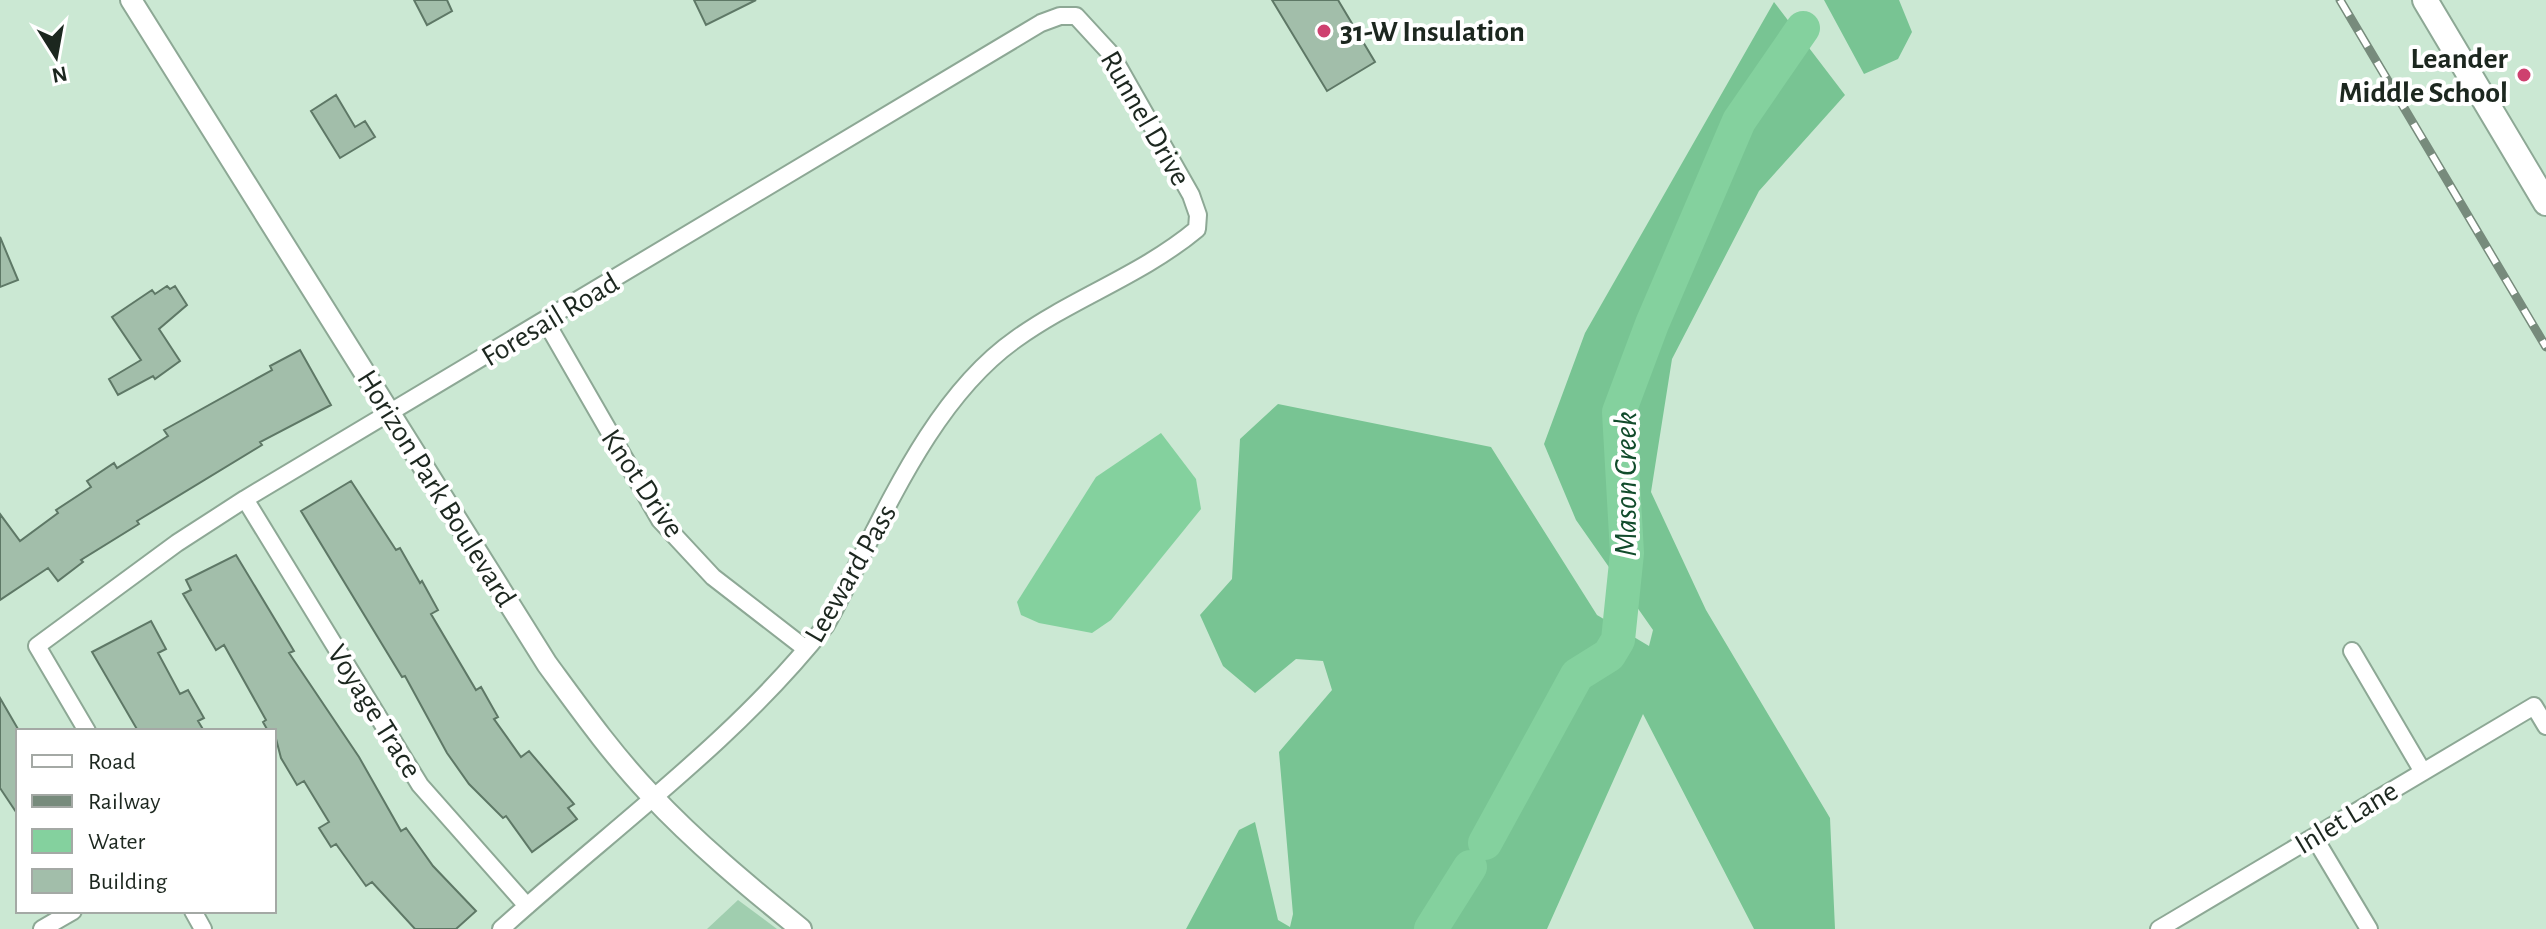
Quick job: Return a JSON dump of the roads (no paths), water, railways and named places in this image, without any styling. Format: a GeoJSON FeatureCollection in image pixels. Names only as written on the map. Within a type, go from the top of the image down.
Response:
{"type":"FeatureCollection","features":[{"type":"Feature","properties":{"kind":"main road"},"geometry":{"type":"LineString","coordinates":[[2425,0],[2546,203]]}},
{"type":"Feature","properties":{"kind":"street","name":"Horizon Park Boulevard"},"geometry":{"type":"LineString","coordinates":[[131,0],[547,664],[597,732],[651,796],[750,889],[801,929]]}},
{"type":"Feature","properties":{"kind":"street","name":"Foresail Road"},"geometry":{"type":"LineString","coordinates":[[86,729],[37,646],[177,543],[245,499],[546,322],[1041,23],[1060,16],[1076,16]]}},
{"type":"Feature","properties":{"kind":"street","name":"Runnel Drive"},"geometry":{"type":"LineString","coordinates":[[1076,16],[1095,32],[1111,54],[1184,182],[1198,215],[1197,229]]}},
{"type":"Feature","properties":{"kind":"street","name":"Leeward Pass"},"geometry":{"type":"LineString","coordinates":[[501,929],[752,708],[806,649],[826,625],[932,431],[974,376],[1015,339],[1173,249],[1197,229]]}},
{"type":"Feature","properties":{"kind":"street","name":"Knot Drive"},"geometry":{"type":"LineString","coordinates":[[546,322],[660,520],[713,577],[806,649]]}},
{"type":"Feature","properties":{"kind":"street","name":"Voyage Trace"},"geometry":{"type":"LineString","coordinates":[[245,499],[420,785],[527,906]]}},
{"type":"Feature","properties":{"kind":"street"},"geometry":{"type":"LineString","coordinates":[[2352,651],[2423,772]]}},
{"type":"Feature","properties":{"kind":"street","name":"Inlet Lane"},"geometry":{"type":"LineString","coordinates":[[2159,929],[2534,706],[2546,726]]}},
{"type":"Feature","properties":{"kind":"street"},"geometry":{"type":"LineString","coordinates":[[2314,837],[2369,929]]}},
{"type":"Feature","properties":{"kind":"street"},"geometry":{"type":"LineString","coordinates":[[42,929],[70,913]]}},
{"type":"Feature","properties":{"kind":"water"},"geometry":{"type":"Polygon","coordinates":[[[1161,433],[1196,479],[1201,509],[1111,620],[1092,633],[1039,623],[1021,615],[1017,602],[1096,477],[1161,433]]]}},
{"type":"Feature","properties":{"kind":"waterway","name":"Mason Creek"},"geometry":{"type":"LineString","coordinates":[[1485,843],[1577,675],[1609,655],[1618,640],[1627,553],[1619,412],[1652,324],[1739,121],[1803,28]]}},
{"type":"Feature","properties":{"kind":"waterway","name":"Mason Creek"},"geometry":{"type":"LineString","coordinates":[[1431,929],[1470,867]]}},
{"type":"Feature","properties":{"kind":"railway"},"geometry":{"type":"LineString","coordinates":[[2340,0],[2546,347]]}},
{"type":"Feature","properties":{"kind":"place","name":"31-W Insulation"},"geometry":{"type":"Point","coordinates":[1324,31]}},
{"type":"Feature","properties":{"kind":"place","name":"Leander Middle School"},"geometry":{"type":"Point","coordinates":[2524,75]}}]}
